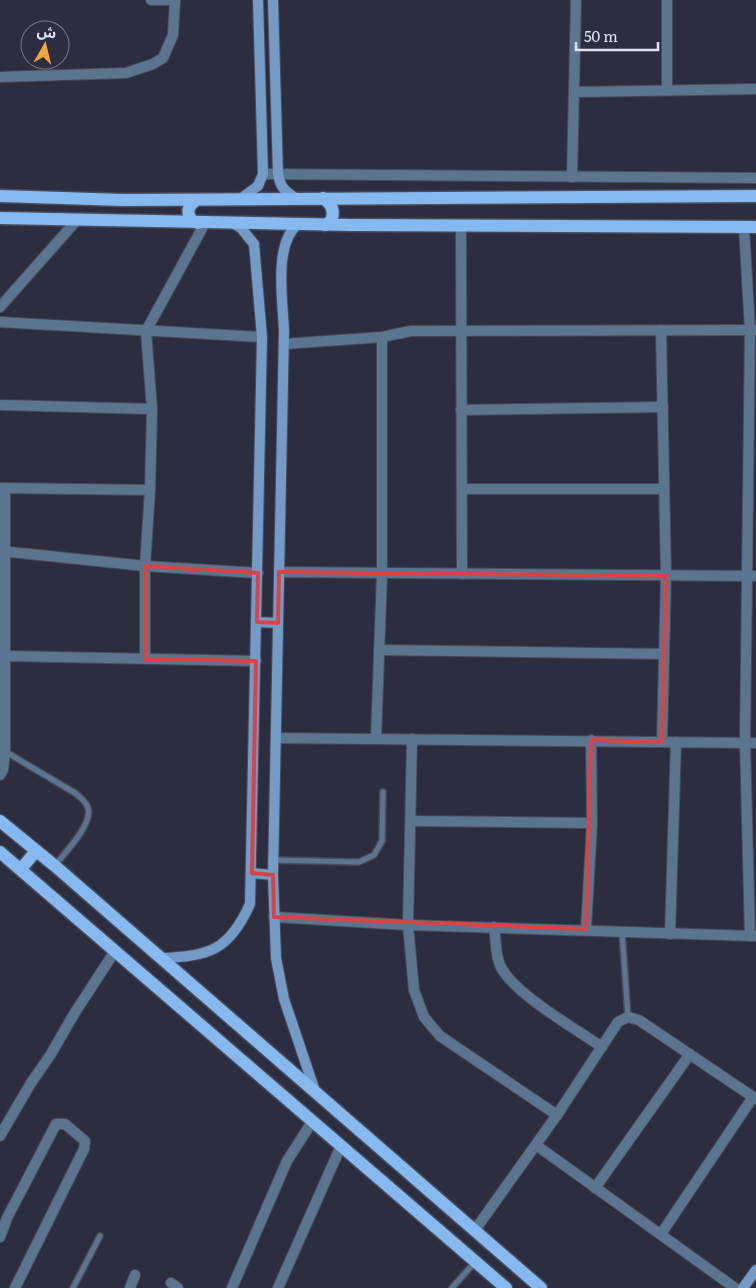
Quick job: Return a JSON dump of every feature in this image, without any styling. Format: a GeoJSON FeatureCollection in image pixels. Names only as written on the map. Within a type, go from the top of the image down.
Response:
{"type":"FeatureCollection","features":[{"type":"Feature","properties":{"kind":"main road"},"geometry":{"type":"LineString","coordinates":[[240,199],[258,186],[263,174],[258,0]]}},
{"type":"Feature","properties":{"kind":"main road"},"geometry":{"type":"LineString","coordinates":[[273,0],[279,184],[286,192],[297,199]]}},
{"type":"Feature","properties":{"kind":"main road"},"geometry":{"type":"LineString","coordinates":[[0,196],[50,199],[196,200],[756,196]]}},
{"type":"Feature","properties":{"kind":"main road"},"geometry":{"type":"LineString","coordinates":[[323,198],[332,206],[333,212],[330,222],[325,225]]}},
{"type":"Feature","properties":{"kind":"main road"},"geometry":{"type":"LineString","coordinates":[[196,200],[190,204],[188,211],[191,220],[202,223]]}},
{"type":"Feature","properties":{"kind":"main road"},"geometry":{"type":"LineString","coordinates":[[0,218],[325,225],[750,227]]}},
{"type":"Feature","properties":{"kind":"main road"},"geometry":{"type":"LineString","coordinates":[[161,958],[195,957],[214,950],[230,938],[242,922],[250,904],[262,337],[254,244],[241,228],[231,223]]}},
{"type":"Feature","properties":{"kind":"main road"},"geometry":{"type":"LineString","coordinates":[[298,224],[288,237],[282,259],[284,344],[273,875],[276,958],[284,999],[315,1092]]}},
{"type":"Feature","properties":{"kind":"main road"},"geometry":{"type":"LineString","coordinates":[[257,622],[278,623]]}},
{"type":"Feature","properties":{"kind":"main road"},"geometry":{"type":"LineString","coordinates":[[0,821],[55,866],[542,1288]]}},
{"type":"Feature","properties":{"kind":"main road"},"geometry":{"type":"LineString","coordinates":[[21,869],[36,851]]}},
{"type":"Feature","properties":{"kind":"main road"},"geometry":{"type":"LineString","coordinates":[[0,852],[506,1288]]}},
{"type":"Feature","properties":{"kind":"main road"},"geometry":{"type":"LineString","coordinates":[[252,874],[273,875]]}},
{"type":"Feature","properties":{"kind":"main road"},"geometry":{"type":"LineString","coordinates":[[439,1231],[456,1214]]}},
{"type":"Feature","properties":{"kind":"main road"},"geometry":{"type":"LineString","coordinates":[[743,1288],[754,1276]]}},
{"type":"Feature","properties":{"kind":"street"},"geometry":{"type":"LineString","coordinates":[[0,77],[126,72],[153,64],[163,58],[173,35],[175,0],[151,0]]}},
{"type":"Feature","properties":{"kind":"street"},"geometry":{"type":"LineString","coordinates":[[572,177],[576,0]]}},
{"type":"Feature","properties":{"kind":"street"},"geometry":{"type":"LineString","coordinates":[[667,0],[667,90]]}},
{"type":"Feature","properties":{"kind":"street"},"geometry":{"type":"LineString","coordinates":[[574,92],[756,88]]}},
{"type":"Feature","properties":{"kind":"street"},"geometry":{"type":"LineString","coordinates":[[263,174],[756,178]]}},
{"type":"Feature","properties":{"kind":"street"},"geometry":{"type":"LineString","coordinates":[[0,307],[77,220]]}},
{"type":"Feature","properties":{"kind":"street"},"geometry":{"type":"LineString","coordinates":[[145,659],[145,566],[150,490],[152,409],[146,332],[202,223]]}},
{"type":"Feature","properties":{"kind":"street"},"geometry":{"type":"LineString","coordinates":[[461,225],[462,574]]}},
{"type":"Feature","properties":{"kind":"street"},"geometry":{"type":"LineString","coordinates":[[274,917],[408,925],[586,929],[753,936],[745,742],[752,576],[753,330],[750,227]]}},
{"type":"Feature","properties":{"kind":"street"},"geometry":{"type":"LineString","coordinates":[[0,322],[146,332],[262,337]]}},
{"type":"Feature","properties":{"kind":"street"},"geometry":{"type":"LineString","coordinates":[[284,344],[382,337],[411,330],[753,330]]}},
{"type":"Feature","properties":{"kind":"street"},"geometry":{"type":"LineString","coordinates":[[661,330],[666,576],[662,742]]}},
{"type":"Feature","properties":{"kind":"street"},"geometry":{"type":"LineString","coordinates":[[376,739],[382,573],[382,337]]}},
{"type":"Feature","properties":{"kind":"street"},"geometry":{"type":"LineString","coordinates":[[0,405],[152,409]]}},
{"type":"Feature","properties":{"kind":"street"},"geometry":{"type":"LineString","coordinates":[[461,410],[663,407]]}},
{"type":"Feature","properties":{"kind":"street"},"geometry":{"type":"LineString","coordinates":[[0,775],[3,770],[5,751],[6,656],[3,488],[150,490]]}},
{"type":"Feature","properties":{"kind":"street"},"geometry":{"type":"LineString","coordinates":[[462,490],[664,489]]}},
{"type":"Feature","properties":{"kind":"street"},"geometry":{"type":"LineString","coordinates":[[3,552],[145,566],[258,573]]}},
{"type":"Feature","properties":{"kind":"street"},"geometry":{"type":"LineString","coordinates":[[279,572],[752,576]]}},
{"type":"Feature","properties":{"kind":"street"},"geometry":{"type":"LineString","coordinates":[[379,650],[664,654]]}},
{"type":"Feature","properties":{"kind":"street"},"geometry":{"type":"LineString","coordinates":[[6,656],[256,661]]}},
{"type":"Feature","properties":{"kind":"street"},"geometry":{"type":"LineString","coordinates":[[276,738],[756,743]]}},
{"type":"Feature","properties":{"kind":"street"},"geometry":{"type":"LineString","coordinates":[[412,739],[408,925],[414,990],[424,1017],[440,1036],[557,1115]]}},
{"type":"Feature","properties":{"kind":"street"},"geometry":{"type":"LineString","coordinates":[[586,929],[592,823],[591,740]]}},
{"type":"Feature","properties":{"kind":"street"},"geometry":{"type":"LineString","coordinates":[[670,934],[676,742]]}},
{"type":"Feature","properties":{"kind":"street"},"geometry":{"type":"LineString","coordinates":[[411,822],[592,823]]}},
{"type":"Feature","properties":{"kind":"street"},"geometry":{"type":"LineString","coordinates":[[494,927],[499,964],[507,978],[525,994],[602,1047]]}},
{"type":"Feature","properties":{"kind":"street"},"geometry":{"type":"LineString","coordinates":[[0,1136],[31,1083],[52,1054],[74,1014],[116,951]]}},
{"type":"Feature","properties":{"kind":"street"},"geometry":{"type":"LineString","coordinates":[[475,1230],[557,1115],[618,1022],[628,1017],[639,1020],[755,1098],[661,1234]]}},
{"type":"Feature","properties":{"kind":"street"},"geometry":{"type":"LineString","coordinates":[[595,1188],[690,1054]]}},
{"type":"Feature","properties":{"kind":"street"},"geometry":{"type":"LineString","coordinates":[[232,1288],[287,1161],[312,1122]]}},
{"type":"Feature","properties":{"kind":"street"},"geometry":{"type":"LineString","coordinates":[[0,1237],[56,1124],[65,1124],[85,1141],[84,1149],[15,1288]]}},
{"type":"Feature","properties":{"kind":"street"},"geometry":{"type":"LineString","coordinates":[[536,1145],[735,1288]]}},
{"type":"Feature","properties":{"kind":"street"},"geometry":{"type":"LineString","coordinates":[[278,1288],[341,1146]]}},
{"type":"Feature","properties":{"kind":"street"},"geometry":{"type":"LineString","coordinates":[[130,1288],[135,1275]]}},
{"type":"Feature","properties":{"kind":"lane"},"geometry":{"type":"LineString","coordinates":[[5,751],[85,801],[89,817],[85,826],[55,866]]}},
{"type":"Feature","properties":{"kind":"lane"},"geometry":{"type":"LineString","coordinates":[[273,860],[360,862],[374,855],[382,841],[383,792]]}},
{"type":"Feature","properties":{"kind":"lane"},"geometry":{"type":"LineString","coordinates":[[622,931],[628,1017]]}},
{"type":"Feature","properties":{"kind":"lane"},"geometry":{"type":"LineString","coordinates":[[73,1288],[100,1236]]}},
{"type":"Feature","properties":{"kind":"lane"},"geometry":{"type":"LineString","coordinates":[[452,1288],[476,1261]]}},
{"type":"Feature","properties":{"kind":"highlighted area"},"geometry":{"type":"Polygon","coordinates":[[[145,566],[258,573],[257,622],[278,623],[279,572],[666,576],[662,742],[591,740],[586,929],[274,917],[273,875],[252,873],[256,661],[145,659],[145,566]]]}}]}
